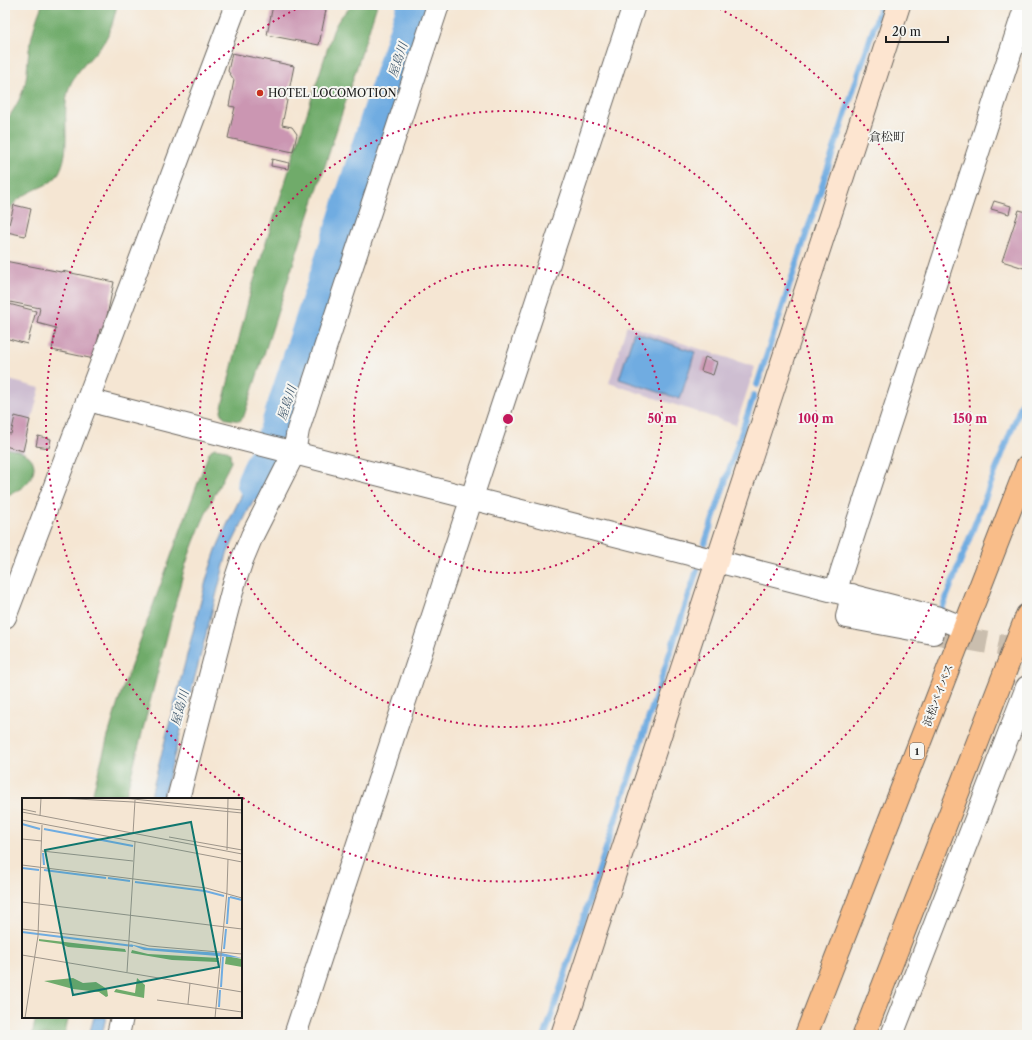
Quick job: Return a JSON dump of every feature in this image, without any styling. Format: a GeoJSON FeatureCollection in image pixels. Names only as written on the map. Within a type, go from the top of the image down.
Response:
{"type":"FeatureCollection","features":[{"type":"Feature","properties":{"kind":"highway","name":"浜松バイパス"},"geometry":{"type":"LineString","coordinates":[[806,1035],[1027,466]]}},
{"type":"Feature","properties":{"kind":"highway"},"geometry":{"type":"LineString","coordinates":[[864,1035],[1025,624]]}},
{"type":"Feature","properties":{"kind":"street"},"geometry":{"type":"LineString","coordinates":[[5,617],[236,5]]}},
{"type":"Feature","properties":{"kind":"street"},"geometry":{"type":"LineString","coordinates":[[178,798],[234,584],[242,560],[290,452],[298,430],[438,5]]}},
{"type":"Feature","properties":{"kind":"street"},"geometry":{"type":"LineString","coordinates":[[296,1035],[634,5]]}},
{"type":"Feature","properties":{"kind":"street"},"geometry":{"type":"LineString","coordinates":[[562,1035],[899,5]]}},
{"type":"Feature","properties":{"kind":"street"},"geometry":{"type":"LineString","coordinates":[[933,633],[847,617],[841,573],[1026,5]]}},
{"type":"Feature","properties":{"kind":"street"},"geometry":{"type":"LineString","coordinates":[[88,399],[844,593],[939,618],[964,628]]}},
{"type":"Feature","properties":{"kind":"street"},"geometry":{"type":"LineString","coordinates":[[892,1035],[1027,687]]}},
{"type":"Feature","properties":{"kind":"street"},"geometry":{"type":"LineString","coordinates":[[118,1035],[122,1018]]}},
{"type":"Feature","properties":{"kind":"shaded area"},"geometry":{"type":"Polygon","coordinates":[[[627,325],[755,367],[736,425],[609,383],[627,325]]]}},
{"type":"Feature","properties":{"kind":"shaded area"},"geometry":{"type":"Polygon","coordinates":[[[5,379],[40,388],[23,453],[5,448],[5,379]]]}},
{"type":"Feature","properties":{"kind":"green space"},"geometry":{"type":"Polygon","coordinates":[[[42,5],[117,5],[112,24],[104,42],[75,76],[69,88],[66,110],[65,155],[57,176],[49,183],[20,198],[8,212],[5,219],[5,122],[17,104],[24,88],[31,38],[42,5]]]}},
{"type":"Feature","properties":{"kind":"green space"},"geometry":{"type":"Polygon","coordinates":[[[354,5],[377,5],[244,416],[240,421],[227,419],[223,416],[221,411],[251,290],[333,31],[342,16],[354,5]]]}},
{"type":"Feature","properties":{"kind":"green space"},"geometry":{"type":"Polygon","coordinates":[[[5,448],[26,454],[33,461],[34,467],[31,478],[24,486],[5,496],[5,448]]]}},
{"type":"Feature","properties":{"kind":"green space"},"geometry":{"type":"Polygon","coordinates":[[[215,448],[226,450],[230,453],[231,462],[205,515],[184,570],[125,798],[91,798],[121,693],[211,450],[215,448]]]}},
{"type":"Feature","properties":{"kind":"green space"},"geometry":{"type":"Polygon","coordinates":[[[36,1018],[69,1018],[64,1035],[32,1035],[36,1018]]]}},
{"type":"Feature","properties":{"kind":"water"},"geometry":{"type":"Polygon","coordinates":[[[634,332],[695,352],[680,399],[619,379],[634,332]]]}},
{"type":"Feature","properties":{"kind":"water"},"geometry":{"type":"Polygon","coordinates":[[[266,445],[278,450],[227,554],[163,798],[150,798],[207,577],[216,550],[266,445]]]}},
{"type":"Feature","properties":{"kind":"water"},"geometry":{"type":"Polygon","coordinates":[[[94,1018],[106,1018],[102,1035],[89,1035],[94,1018]]]}},
{"type":"Feature","properties":{"kind":"building"},"geometry":{"type":"Polygon","coordinates":[[[273,5],[300,5],[326,10],[319,45],[267,35],[273,5]]]}},
{"type":"Feature","properties":{"kind":"building","name":"HOTEL LOCOMOTION"},"geometry":{"type":"Polygon","coordinates":[[[232,53],[294,66],[282,125],[292,127],[297,134],[293,152],[228,138],[235,107],[229,106],[234,80],[228,71],[232,53]]]}},
{"type":"Feature","properties":{"kind":"building"},"geometry":{"type":"Polygon","coordinates":[[[272,159],[289,163],[288,169],[271,166],[272,159]]]}},
{"type":"Feature","properties":{"kind":"building"},"geometry":{"type":"Polygon","coordinates":[[[994,201],[1011,206],[1009,214],[991,209],[994,201]]]}},
{"type":"Feature","properties":{"kind":"building"},"geometry":{"type":"Polygon","coordinates":[[[14,205],[31,209],[25,236],[7,232],[14,205]]]}},
{"type":"Feature","properties":{"kind":"building"},"geometry":{"type":"Polygon","coordinates":[[[1019,210],[1027,212],[1027,269],[1002,261],[1019,210]]]}},
{"type":"Feature","properties":{"kind":"building"},"geometry":{"type":"Polygon","coordinates":[[[5,261],[114,282],[104,330],[100,329],[94,359],[52,350],[56,328],[37,323],[40,308],[5,301],[5,261]]]}},
{"type":"Feature","properties":{"kind":"building"},"geometry":{"type":"Polygon","coordinates":[[[5,303],[36,311],[27,344],[5,338],[5,303]]]}},
{"type":"Feature","properties":{"kind":"building"},"geometry":{"type":"Polygon","coordinates":[[[705,357],[717,362],[713,375],[701,371],[705,357]]]}},
{"type":"Feature","properties":{"kind":"building"},"geometry":{"type":"Polygon","coordinates":[[[15,416],[30,420],[23,451],[5,446],[5,433],[11,434],[15,416]]]}},
{"type":"Feature","properties":{"kind":"building"},"geometry":{"type":"Polygon","coordinates":[[[38,436],[51,439],[49,448],[36,446],[38,436]]]}},
{"type":"Feature","properties":{"kind":"waterway","name":"屋島川"},"geometry":{"type":"LineString","coordinates":[[255,482],[272,447],[279,427],[416,5]]}},
{"type":"Feature","properties":{"kind":"waterway"},"geometry":{"type":"LineString","coordinates":[[757,385],[881,5]]}},
{"type":"Feature","properties":{"kind":"waterway"},"geometry":{"type":"LineString","coordinates":[[940,614],[1027,390]]}},
{"type":"Feature","properties":{"kind":"waterway"},"geometry":{"type":"LineString","coordinates":[[705,543],[754,395]]}},
{"type":"Feature","properties":{"kind":"waterway"},"geometry":{"type":"LineString","coordinates":[[545,1035],[697,570]]}},
{"type":"Feature","properties":{"kind":"tunnel"},"geometry":{"type":"LineString","coordinates":[[933,633],[1027,650]]}},
{"type":"Feature","properties":{"kind":"place","name":"HOTEL LOCOMOTION"},"geometry":{"type":"Point","coordinates":[260,93]}},
{"type":"Feature","properties":{"kind":"district","name":"倉松町"},"geometry":{"type":"Point","coordinates":[887,137]}}]}
